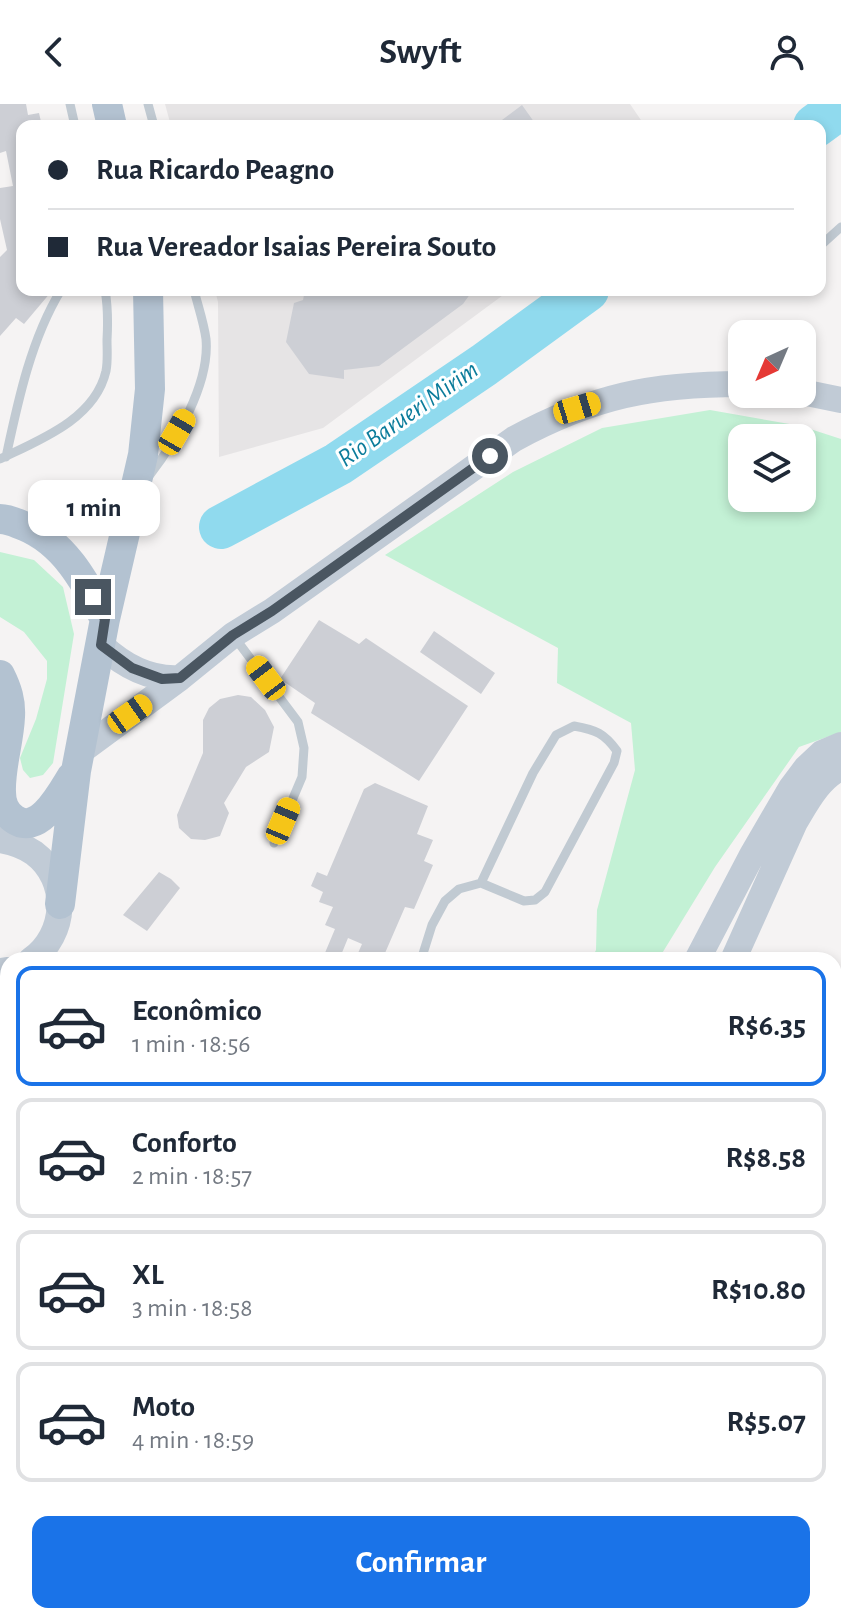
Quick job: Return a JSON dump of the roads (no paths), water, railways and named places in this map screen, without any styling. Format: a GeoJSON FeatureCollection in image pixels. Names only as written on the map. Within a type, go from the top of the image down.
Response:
{"type":"FeatureCollection","features":[{"type":"Feature","properties":{"kind":"main road"},"geometry":{"type":"LineString","coordinates":[[60,904],[78,761],[143,455],[150,389],[148,296]]}},
{"type":"Feature","properties":{"kind":"main road"},"geometry":{"type":"LineString","coordinates":[[0,519],[34,531],[51,542],[80,574],[103,632]]}},
{"type":"Feature","properties":{"kind":"main road"},"geometry":{"type":"LineString","coordinates":[[0,675],[8,691],[10,717],[0,788],[2,803],[11,818],[27,824],[38,820],[53,806],[78,761]]}},
{"type":"Feature","properties":{"kind":"street"},"geometry":{"type":"LineString","coordinates":[[78,761],[233,635],[272,611],[514,439],[577,408],[637,391],[728,384]]}},
{"type":"Feature","properties":{"kind":"street"},"geometry":{"type":"LineString","coordinates":[[816,395],[841,400]]}},
{"type":"Feature","properties":{"kind":"street"},"geometry":{"type":"LineString","coordinates":[[103,632],[132,668],[162,679],[180,678]]}},
{"type":"Feature","properties":{"kind":"street"},"geometry":{"type":"LineString","coordinates":[[701,952],[791,788],[822,753],[841,745]]}},
{"type":"Feature","properties":{"kind":"street"},"geometry":{"type":"LineString","coordinates":[[737,952],[795,822],[822,782],[841,768]]}},
{"type":"Feature","properties":{"kind":"street"},"geometry":{"type":"LineString","coordinates":[[0,840],[20,845],[36,854],[49,868],[57,885],[60,904],[54,952]]}},
{"type":"Feature","properties":{"kind":"lane"},"geometry":{"type":"LineString","coordinates":[[3,458],[28,370],[57,296]]}},
{"type":"Feature","properties":{"kind":"lane"},"geometry":{"type":"LineString","coordinates":[[3,458],[68,422],[96,396],[106,370],[106,296]]}},
{"type":"Feature","properties":{"kind":"lane"},"geometry":{"type":"LineString","coordinates":[[127,526],[139,491],[189,411],[202,376],[206,339],[195,296]]}},
{"type":"Feature","properties":{"kind":"lane"},"geometry":{"type":"LineString","coordinates":[[233,635],[298,722],[304,748],[302,777],[274,843]]}},
{"type":"Feature","properties":{"kind":"lane"},"geometry":{"type":"LineString","coordinates":[[424,952],[432,925],[445,901],[459,889],[481,883],[524,901],[535,900],[545,892],[614,763],[617,751],[608,738],[594,729],[574,726],[556,735],[533,773],[481,883]]}},
{"type":"Feature","properties":{"kind":"waterway","name":"Rio Barueri Mirim"},"geometry":{"type":"LineString","coordinates":[[823,120],[841,107]]}},
{"type":"Feature","properties":{"kind":"waterway","name":"Rio Barueri Mirim"},"geometry":{"type":"LineString","coordinates":[[221,527],[338,464],[579,296]]}}]}
